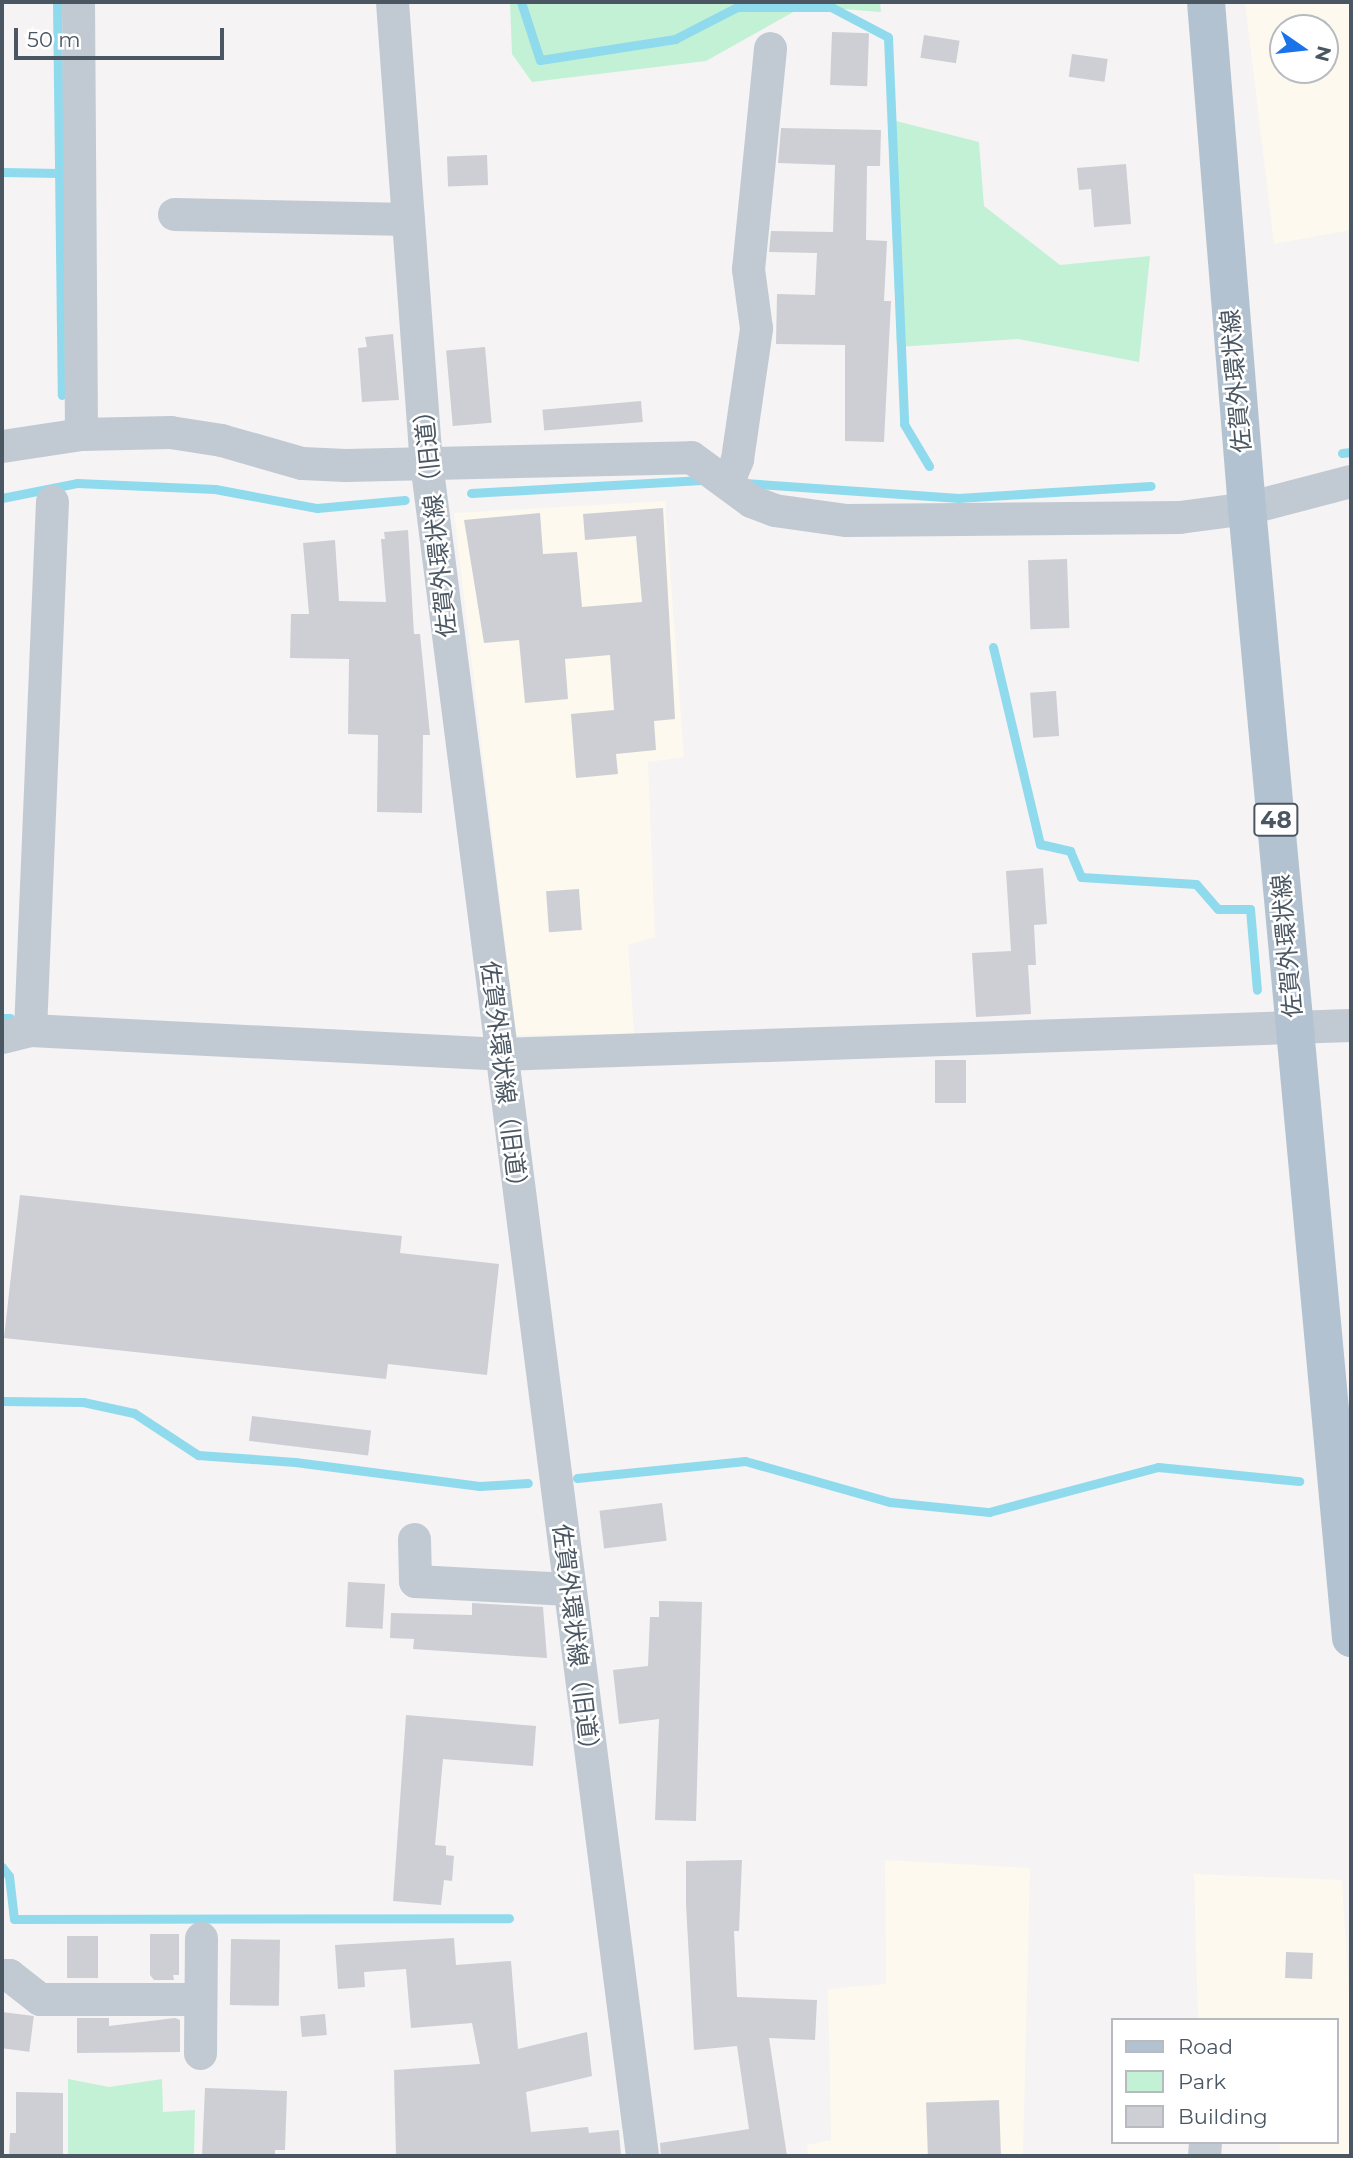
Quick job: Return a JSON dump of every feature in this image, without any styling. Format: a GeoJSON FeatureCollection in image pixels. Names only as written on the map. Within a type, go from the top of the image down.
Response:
{"type":"FeatureCollection","features":[{"type":"Feature","properties":{"kind":"main road","name":"佐賀外環状線"},"geometry":{"type":"LineString","coordinates":[[1206,2],[1247,508],[1295,1026],[1343,1466],[1351,1638]]}},
{"type":"Feature","properties":{"kind":"street"},"geometry":{"type":"LineString","coordinates":[[78,2],[81,435]]}},
{"type":"Feature","properties":{"kind":"street","name":"佐賀外環状線（旧道）"},"geometry":{"type":"LineString","coordinates":[[392,2],[426,462],[642,2156]]}},
{"type":"Feature","properties":{"kind":"street"},"geometry":{"type":"LineString","coordinates":[[738,481],[756,328],[748,269],[770,48]]}},
{"type":"Feature","properties":{"kind":"street"},"geometry":{"type":"LineString","coordinates":[[174,214],[408,219]]}},
{"type":"Feature","properties":{"kind":"street"},"geometry":{"type":"LineString","coordinates":[[2,446],[81,435],[170,432],[221,440],[302,463],[691,457],[738,481],[774,510],[846,520],[1179,517],[1247,508],[1351,481]]}},
{"type":"Feature","properties":{"kind":"street"},"geometry":{"type":"LineString","coordinates":[[52,501],[16,1034],[500,1054],[1351,1025]]}},
{"type":"Feature","properties":{"kind":"street"},"geometry":{"type":"LineString","coordinates":[[414,1539],[415,1581],[569,1589]]}},
{"type":"Feature","properties":{"kind":"street"},"geometry":{"type":"LineString","coordinates":[[200,2053],[201,1938]]}},
{"type":"Feature","properties":{"kind":"street"},"geometry":{"type":"LineString","coordinates":[[2,1975],[9,1975],[40,1999],[200,1999]]}},
{"type":"Feature","properties":{"kind":"shaded area"},"geometry":{"type":"Polygon","coordinates":[[[1245,2],[1351,2],[1351,230],[1274,244],[1245,2]]]}},
{"type":"Feature","properties":{"kind":"shaded area"},"geometry":{"type":"Polygon","coordinates":[[[665,501],[684,757],[648,762],[655,937],[628,945],[634,1034],[516,1035],[454,513],[665,501]]]}},
{"type":"Feature","properties":{"kind":"shaded area"},"geometry":{"type":"Polygon","coordinates":[[[885,1860],[1030,1868],[1023,2156],[808,2156],[807,2145],[831,2140],[828,1989],[886,1984],[885,1860]]]}},
{"type":"Feature","properties":{"kind":"shaded area"},"geometry":{"type":"Polygon","coordinates":[[[1194,1874],[1342,1880],[1351,2025],[1351,2156],[1279,2156],[1280,2144],[1339,2144],[1339,2018],[1198,2018],[1194,1874]]]}},
{"type":"Feature","properties":{"kind":"green space"},"geometry":{"type":"Polygon","coordinates":[[[510,2],[880,2],[881,12],[804,6],[706,61],[532,82],[512,54],[510,2]]]}},
{"type":"Feature","properties":{"kind":"green space"},"geometry":{"type":"Polygon","coordinates":[[[888,119],[979,142],[984,206],[1060,265],[1150,256],[1139,362],[1018,339],[897,347],[888,119]]]}},
{"type":"Feature","properties":{"kind":"green space"},"geometry":{"type":"Polygon","coordinates":[[[68,2079],[109,2087],[162,2079],[163,2112],[195,2110],[194,2156],[68,2156],[68,2079]]]}},
{"type":"Feature","properties":{"kind":"building"},"geometry":{"type":"Polygon","coordinates":[[[832,32],[869,33],[867,86],[830,85],[832,32]]]}},
{"type":"Feature","properties":{"kind":"building"},"geometry":{"type":"Polygon","coordinates":[[[924,35],[960,41],[956,63],[920,58],[924,35]]]}},
{"type":"Feature","properties":{"kind":"building"},"geometry":{"type":"Polygon","coordinates":[[[1072,54],[1108,59],[1104,82],[1069,77],[1072,54]]]}},
{"type":"Feature","properties":{"kind":"building"},"geometry":{"type":"Polygon","coordinates":[[[781,128],[881,130],[880,166],[867,166],[866,240],[887,241],[884,301],[891,301],[884,442],[845,441],[845,345],[776,344],[777,294],[815,295],[817,253],[769,252],[771,231],[833,232],[835,165],[778,163],[781,128]]]}},
{"type":"Feature","properties":{"kind":"building"},"geometry":{"type":"Polygon","coordinates":[[[487,155],[488,185],[448,186],[447,156],[487,155]]]}},
{"type":"Feature","properties":{"kind":"building"},"geometry":{"type":"Polygon","coordinates":[[[1126,164],[1131,224],[1094,227],[1091,189],[1079,190],[1077,168],[1126,164]]]}},
{"type":"Feature","properties":{"kind":"building"},"geometry":{"type":"Polygon","coordinates":[[[393,334],[399,400],[362,402],[358,348],[367,347],[365,337],[393,334]]]}},
{"type":"Feature","properties":{"kind":"building"},"geometry":{"type":"Polygon","coordinates":[[[485,347],[492,423],[453,426],[446,350],[485,347]]]}},
{"type":"Feature","properties":{"kind":"building"},"geometry":{"type":"Polygon","coordinates":[[[641,401],[643,422],[544,431],[542,410],[641,401]]]}},
{"type":"Feature","properties":{"kind":"building"},"geometry":{"type":"Polygon","coordinates":[[[663,508],[675,719],[654,721],[656,750],[616,754],[618,774],[576,778],[571,714],[614,710],[610,655],[565,659],[568,699],[525,703],[519,640],[484,643],[464,520],[540,513],[543,554],[577,552],[582,607],[642,602],[636,536],[585,540],[583,514],[663,508]]]}},
{"type":"Feature","properties":{"kind":"building"},"geometry":{"type":"Polygon","coordinates":[[[408,530],[414,634],[420,634],[430,735],[423,735],[422,813],[377,812],[378,735],[348,734],[349,659],[290,658],[291,614],[309,614],[303,543],[335,540],[339,601],[386,602],[381,539],[385,539],[384,532],[408,530]]]}},
{"type":"Feature","properties":{"kind":"building"},"geometry":{"type":"Polygon","coordinates":[[[1067,559],[1069,628],[1030,629],[1028,560],[1067,559]]]}},
{"type":"Feature","properties":{"kind":"building"},"geometry":{"type":"Polygon","coordinates":[[[1056,691],[1059,736],[1033,738],[1030,693],[1056,691]]]}},
{"type":"Feature","properties":{"kind":"building"},"geometry":{"type":"Polygon","coordinates":[[[1043,868],[1047,924],[1034,925],[1036,965],[1028,965],[1031,1014],[976,1017],[972,953],[1011,951],[1006,871],[1043,868]]]}},
{"type":"Feature","properties":{"kind":"building"},"geometry":{"type":"Polygon","coordinates":[[[579,889],[582,930],[549,932],[546,891],[579,889]]]}},
{"type":"Feature","properties":{"kind":"building"},"geometry":{"type":"Polygon","coordinates":[[[935,1060],[966,1060],[966,1103],[935,1103],[935,1060]]]}},
{"type":"Feature","properties":{"kind":"building"},"geometry":{"type":"Polygon","coordinates":[[[20,1195],[402,1236],[400,1253],[499,1264],[487,1375],[388,1364],[386,1379],[4,1338],[20,1195]]]}},
{"type":"Feature","properties":{"kind":"building"},"geometry":{"type":"Polygon","coordinates":[[[252,1416],[371,1431],[368,1455],[249,1441],[252,1416]]]}},
{"type":"Feature","properties":{"kind":"building"},"geometry":{"type":"Polygon","coordinates":[[[662,1503],[667,1541],[604,1548],[599,1511],[662,1503]]]}},
{"type":"Feature","properties":{"kind":"building"},"geometry":{"type":"Polygon","coordinates":[[[348,1582],[385,1584],[383,1629],[346,1627],[348,1582]]]}},
{"type":"Feature","properties":{"kind":"building"},"geometry":{"type":"Polygon","coordinates":[[[659,1601],[702,1602],[696,1821],[655,1820],[659,1719],[619,1724],[613,1670],[648,1666],[650,1617],[659,1617],[659,1601]]]}},
{"type":"Feature","properties":{"kind":"building"},"geometry":{"type":"Polygon","coordinates":[[[472,1603],[543,1607],[547,1658],[413,1649],[414,1639],[390,1638],[391,1613],[472,1615],[472,1603]]]}},
{"type":"Feature","properties":{"kind":"building"},"geometry":{"type":"Polygon","coordinates":[[[406,1715],[536,1726],[533,1766],[443,1759],[435,1845],[446,1846],[446,1855],[454,1856],[452,1881],[444,1880],[441,1905],[393,1901],[406,1715]]]}},
{"type":"Feature","properties":{"kind":"building"},"geometry":{"type":"Polygon","coordinates":[[[742,1860],[739,1931],[734,1931],[737,1997],[817,2000],[815,2040],[769,2038],[787,2156],[661,2156],[660,2143],[749,2129],[737,2046],[694,2050],[686,1904],[686,1861],[742,1860]]]}},
{"type":"Feature","properties":{"kind":"building"},"geometry":{"type":"Polygon","coordinates":[[[150,1934],[179,1934],[179,1975],[173,1975],[174,1980],[154,1980],[150,1975],[150,1934]]]}},
{"type":"Feature","properties":{"kind":"building"},"geometry":{"type":"Polygon","coordinates":[[[67,1936],[98,1936],[98,1978],[67,1978],[67,1936]]]}},
{"type":"Feature","properties":{"kind":"building"},"geometry":{"type":"Polygon","coordinates":[[[454,1938],[456,1965],[511,1961],[518,2049],[587,2032],[592,2076],[526,2092],[531,2132],[588,2127],[589,2133],[619,2130],[621,2156],[396,2156],[394,2070],[480,2064],[472,2023],[411,2028],[406,1969],[364,1972],[365,1987],[338,1989],[335,1945],[454,1938]]]}},
{"type":"Feature","properties":{"kind":"building"},"geometry":{"type":"Polygon","coordinates":[[[231,1939],[280,1940],[279,2006],[230,2005],[231,1939]]]}},
{"type":"Feature","properties":{"kind":"building"},"geometry":{"type":"Polygon","coordinates":[[[1286,1952],[1313,1953],[1312,1979],[1285,1978],[1286,1952]]]}},
{"type":"Feature","properties":{"kind":"building"},"geometry":{"type":"Polygon","coordinates":[[[2,2012],[34,2016],[29,2052],[2,2048],[2,2012]]]}},
{"type":"Feature","properties":{"kind":"building"},"geometry":{"type":"Polygon","coordinates":[[[325,2014],[327,2035],[302,2037],[300,2016],[325,2014]]]}},
{"type":"Feature","properties":{"kind":"building"},"geometry":{"type":"Polygon","coordinates":[[[77,2018],[109,2018],[109,2026],[175,2018],[180,2020],[180,2052],[77,2053],[77,2018]]]}},
{"type":"Feature","properties":{"kind":"building"},"geometry":{"type":"Polygon","coordinates":[[[205,2088],[287,2091],[285,2150],[275,2150],[275,2156],[202,2156],[205,2088]]]}},
{"type":"Feature","properties":{"kind":"building"},"geometry":{"type":"Polygon","coordinates":[[[16,2092],[63,2093],[63,2156],[9,2156],[10,2133],[16,2133],[16,2092]]]}},
{"type":"Feature","properties":{"kind":"building"},"geometry":{"type":"Polygon","coordinates":[[[999,2100],[1001,2156],[928,2156],[926,2103],[999,2100]]]}},
{"type":"Feature","properties":{"kind":"waterway"},"geometry":{"type":"LineString","coordinates":[[57,2],[62,395]]}},
{"type":"Feature","properties":{"kind":"waterway"},"geometry":{"type":"LineString","coordinates":[[521,2],[540,60],[675,39],[737,7],[831,7],[888,37],[904,424],[929,466]]}},
{"type":"Feature","properties":{"kind":"waterway"},"geometry":{"type":"LineString","coordinates":[[2,172],[59,173]]}},
{"type":"Feature","properties":{"kind":"waterway"},"geometry":{"type":"LineString","coordinates":[[1342,453],[1351,452]]}},
{"type":"Feature","properties":{"kind":"waterway"},"geometry":{"type":"LineString","coordinates":[[471,493],[702,480]]}},
{"type":"Feature","properties":{"kind":"waterway"},"geometry":{"type":"LineString","coordinates":[[2,498],[77,483],[215,489],[317,508],[405,500]]}},
{"type":"Feature","properties":{"kind":"waterway"},"geometry":{"type":"LineString","coordinates":[[744,483],[958,498],[1151,486]]}},
{"type":"Feature","properties":{"kind":"waterway"},"geometry":{"type":"LineString","coordinates":[[993,647],[1040,844],[1070,851],[1081,877],[1196,884],[1218,909],[1250,909],[1257,990]]}},
{"type":"Feature","properties":{"kind":"waterway"},"geometry":{"type":"LineString","coordinates":[[2,1018],[10,1018]]}},
{"type":"Feature","properties":{"kind":"waterway"},"geometry":{"type":"LineString","coordinates":[[2,1401],[83,1402],[134,1413],[198,1455],[295,1462],[479,1486],[528,1483]]}},
{"type":"Feature","properties":{"kind":"waterway"},"geometry":{"type":"LineString","coordinates":[[577,1478],[745,1461],[890,1502],[989,1512],[1158,1467],[1299,1481]]}},
{"type":"Feature","properties":{"kind":"waterway"},"geometry":{"type":"LineString","coordinates":[[2,1867],[9,1876],[14,1919],[509,1918]]}}]}
